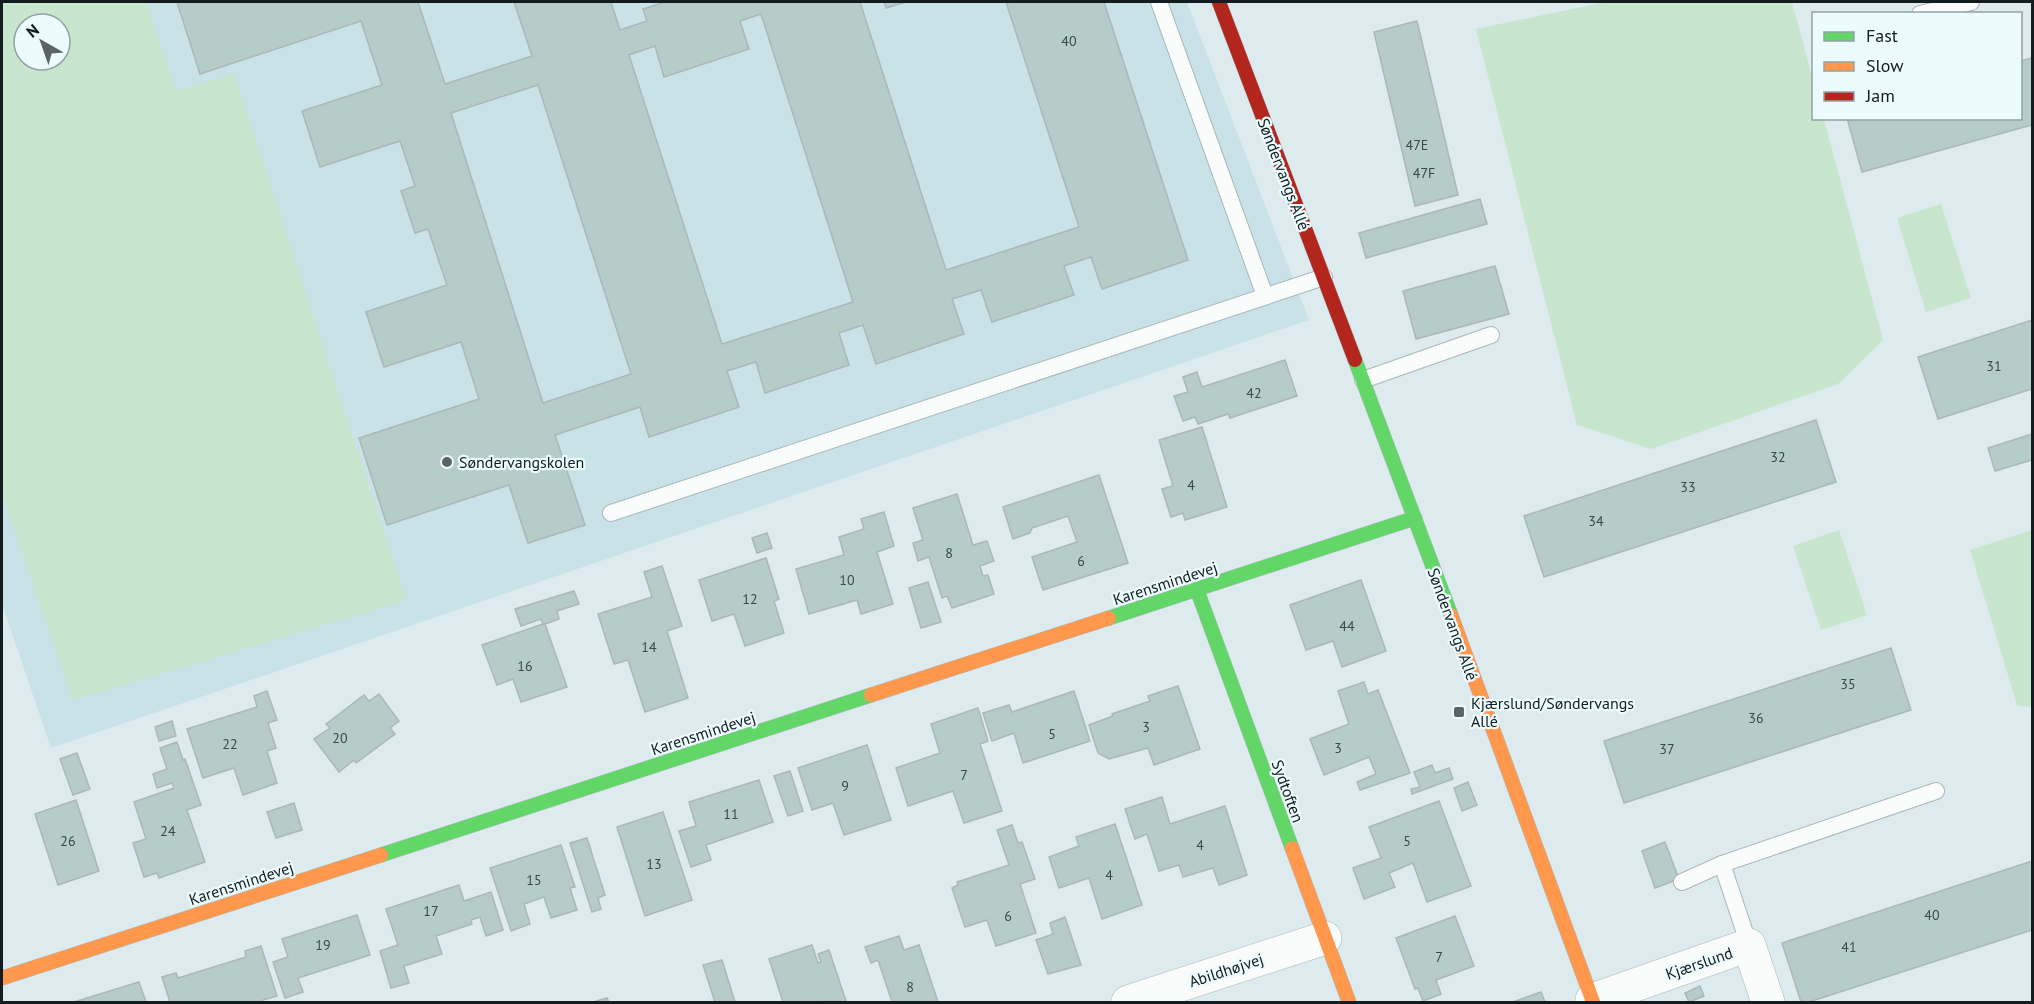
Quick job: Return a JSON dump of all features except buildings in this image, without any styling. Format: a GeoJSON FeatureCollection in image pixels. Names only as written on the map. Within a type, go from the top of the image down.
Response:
{"type":"FeatureCollection","features":[{"type":"Feature","properties":{"kind":"street","name":"Søndervangs Allé"},"geometry":{"type":"LineString","coordinates":[[1219,2],[1415,518],[1593,1001]]}},
{"type":"Feature","properties":{"kind":"street","name":"Karensmindevej"},"geometry":{"type":"LineString","coordinates":[[2,978],[1415,518]]}},
{"type":"Feature","properties":{"kind":"street","name":"Sydtoften"},"geometry":{"type":"LineString","coordinates":[[1197,590],[1349,1002]]}},
{"type":"Feature","properties":{"kind":"street","name":"Abildhøjvej"},"geometry":{"type":"LineString","coordinates":[[1128,1002],[1325,938]]}},
{"type":"Feature","properties":{"kind":"street","name":"Kjærslund"},"geometry":{"type":"LineString","coordinates":[[1593,1001],[1749,945],[1768,1002]]}},
{"type":"Feature","properties":{"kind":"lane"},"geometry":{"type":"LineString","coordinates":[[1159,2],[1265,296]]}},
{"type":"Feature","properties":{"kind":"lane"},"geometry":{"type":"LineString","coordinates":[[1928,12],[1971,2]]}},
{"type":"Feature","properties":{"kind":"lane"},"geometry":{"type":"LineString","coordinates":[[611,513],[1324,277]]}},
{"type":"Feature","properties":{"kind":"lane"},"geometry":{"type":"LineString","coordinates":[[1363,380],[1491,335]]}},
{"type":"Feature","properties":{"kind":"lane"},"geometry":{"type":"LineString","coordinates":[[1682,882],[1722,864],[1936,791]]}},
{"type":"Feature","properties":{"kind":"lane"},"geometry":{"type":"LineString","coordinates":[[1722,864],[1749,945]]}},
{"type":"Feature","properties":{"kind":"shaded area","name":"Søndervangskolen"},"geometry":{"type":"Polygon","coordinates":[[[2,2],[1187,2],[1309,320],[51,748],[2,604],[2,2]]]}},
{"type":"Feature","properties":{"kind":"green space"},"geometry":{"type":"Polygon","coordinates":[[[2,2],[146,2],[176,91],[234,74],[406,600],[73,700],[2,495],[2,2]]]}},
{"type":"Feature","properties":{"kind":"green space"},"geometry":{"type":"Polygon","coordinates":[[[1606,2],[1792,2],[1812,76],[1812,120],[1824,120],[1883,340],[1838,384],[1651,449],[1577,425],[1476,29],[1606,2]]]}},
{"type":"Feature","properties":{"kind":"green space"},"geometry":{"type":"Polygon","coordinates":[[[1941,204],[1971,298],[1926,312],[1897,218],[1941,204]]]}},
{"type":"Feature","properties":{"kind":"green space"},"geometry":{"type":"Polygon","coordinates":[[[1839,530],[1867,615],[1821,630],[1793,546],[1839,530]]]}},
{"type":"Feature","properties":{"kind":"green space"},"geometry":{"type":"Polygon","coordinates":[[[2032,530],[2032,707],[2017,705],[1970,550],[2032,530]]]}},
{"type":"Feature","properties":{"kind":"traffic: fast"},"geometry":{"type":"LineString","coordinates":[[1355,360],[1451,615]]}},
{"type":"Feature","properties":{"kind":"traffic: fast"},"geometry":{"type":"LineString","coordinates":[[1109,618],[1415,518]]}},
{"type":"Feature","properties":{"kind":"traffic: fast"},"geometry":{"type":"LineString","coordinates":[[1197,590],[1292,848]]}},
{"type":"Feature","properties":{"kind":"traffic: fast"},"geometry":{"type":"LineString","coordinates":[[381,855],[871,695]]}},
{"type":"Feature","properties":{"kind":"traffic: slow"},"geometry":{"type":"LineString","coordinates":[[1451,615],[1593,1002]]}},
{"type":"Feature","properties":{"kind":"traffic: slow"},"geometry":{"type":"LineString","coordinates":[[871,695],[1109,618]]}},
{"type":"Feature","properties":{"kind":"traffic: slow"},"geometry":{"type":"LineString","coordinates":[[1292,848],[1349,1002]]}},
{"type":"Feature","properties":{"kind":"traffic: slow"},"geometry":{"type":"LineString","coordinates":[[2,978],[381,855]]}},
{"type":"Feature","properties":{"kind":"traffic: jam"},"geometry":{"type":"LineString","coordinates":[[1219,2],[1355,360]]}},
{"type":"Feature","properties":{"kind":"place","name":"Søndervangskolen"},"geometry":{"type":"Point","coordinates":[447,462]}},
{"type":"Feature","properties":{"kind":"place","name":"Kjærslund/Søndervangs Allé"},"geometry":{"type":"Point","coordinates":[1459,712]}}]}
